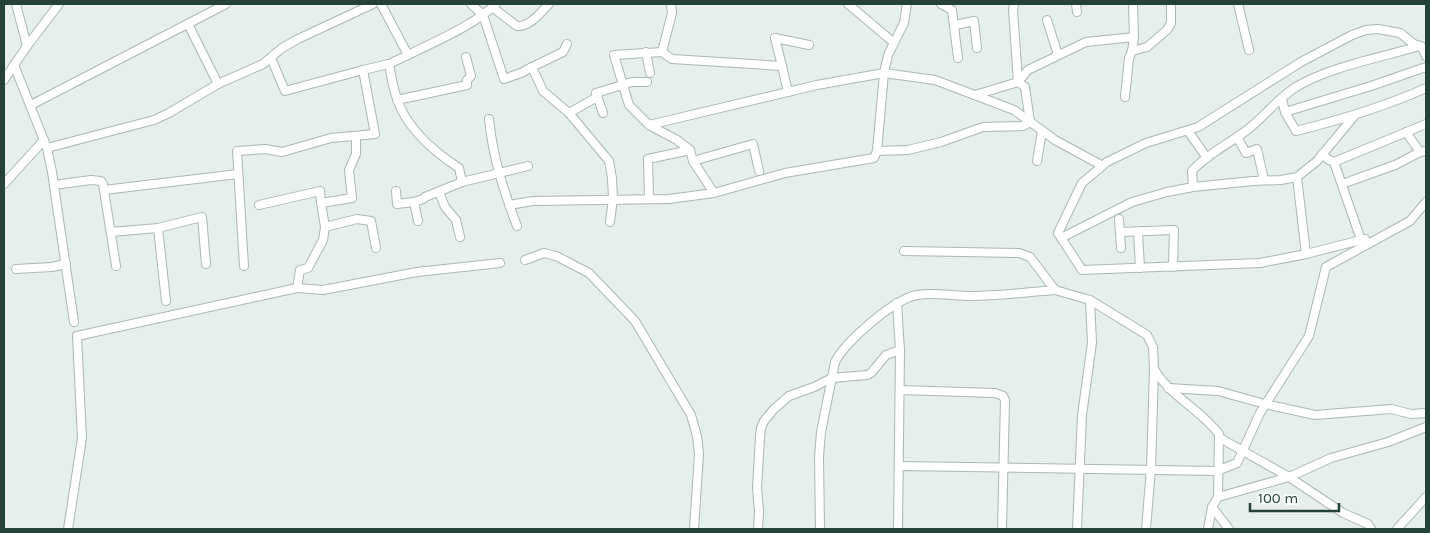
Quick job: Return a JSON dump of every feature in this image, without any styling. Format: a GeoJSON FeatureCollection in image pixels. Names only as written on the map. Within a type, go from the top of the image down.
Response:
{"type":"FeatureCollection","features":[{"type":"Feature","properties":{"kind":"street"},"geometry":{"type":"LineString","coordinates":[[16,4],[27,46]]}},
{"type":"Feature","properties":{"kind":"street"},"geometry":{"type":"LineString","coordinates":[[4,80],[59,4]]}},
{"type":"Feature","properties":{"kind":"street"},"geometry":{"type":"LineString","coordinates":[[31,105],[226,4]]}},
{"type":"Feature","properties":{"kind":"street"},"geometry":{"type":"LineString","coordinates":[[47,148],[154,120],[218,84],[263,64],[282,48],[298,39],[373,4]]}},
{"type":"Feature","properties":{"kind":"street"},"geometry":{"type":"LineString","coordinates":[[380,4],[408,55]]}},
{"type":"Feature","properties":{"kind":"street"},"geometry":{"type":"LineString","coordinates":[[471,4],[483,16],[504,79],[521,73],[563,52],[567,44]]}},
{"type":"Feature","properties":{"kind":"street"},"geometry":{"type":"LineString","coordinates":[[271,58],[285,91],[389,64],[483,16],[494,5],[517,26],[524,26],[539,15],[549,4]]}},
{"type":"Feature","properties":{"kind":"street"},"geometry":{"type":"LineString","coordinates":[[662,52],[672,13],[671,4]]}},
{"type":"Feature","properties":{"kind":"street"},"geometry":{"type":"LineString","coordinates":[[848,4],[893,42]]}},
{"type":"Feature","properties":{"kind":"street"},"geometry":{"type":"LineString","coordinates":[[509,206],[533,200],[669,199],[714,193],[785,173],[874,158],[877,151],[884,73],[893,42],[904,23],[907,4]]}},
{"type":"Feature","properties":{"kind":"street"},"geometry":{"type":"LineString","coordinates":[[941,4],[952,10],[958,58]]}},
{"type":"Feature","properties":{"kind":"street"},"geometry":{"type":"LineString","coordinates":[[1014,4],[1018,82]]}},
{"type":"Feature","properties":{"kind":"street"},"geometry":{"type":"LineString","coordinates":[[1076,4],[1077,12]]}},
{"type":"Feature","properties":{"kind":"street"},"geometry":{"type":"LineString","coordinates":[[1125,97],[1134,37],[1133,4]]}},
{"type":"Feature","properties":{"kind":"street"},"geometry":{"type":"LineString","coordinates":[[1132,51],[1148,47],[1167,30],[1171,23],[1171,4]]}},
{"type":"Feature","properties":{"kind":"street"},"geometry":{"type":"LineString","coordinates":[[1238,4],[1249,50]]}},
{"type":"Feature","properties":{"kind":"street"},"geometry":{"type":"LineString","coordinates":[[1047,20],[1058,55]]}},
{"type":"Feature","properties":{"kind":"street"},"geometry":{"type":"LineString","coordinates":[[955,25],[974,22],[977,48]]}},
{"type":"Feature","properties":{"kind":"street"},"geometry":{"type":"LineString","coordinates":[[188,24],[218,84]]}},
{"type":"Feature","properties":{"kind":"street"},"geometry":{"type":"LineString","coordinates":[[1380,237],[1260,263],[1097,271],[1082,270],[1058,233],[1082,183],[1101,165],[1146,143],[1188,130],[1206,122],[1301,62],[1352,35],[1366,30],[1378,29],[1400,32],[1414,44],[1421,46],[1426,56]]}},
{"type":"Feature","properties":{"kind":"street"},"geometry":{"type":"LineString","coordinates":[[974,95],[1018,82],[1028,70],[1086,42],[1134,37]]}},
{"type":"Feature","properties":{"kind":"street"},"geometry":{"type":"LineString","coordinates":[[788,92],[775,38],[808,45]]}},
{"type":"Feature","properties":{"kind":"street"},"geometry":{"type":"LineString","coordinates":[[1193,187],[1192,172],[1207,158],[1238,137],[1294,88],[1323,74],[1421,46]]}},
{"type":"Feature","properties":{"kind":"street"},"geometry":{"type":"LineString","coordinates":[[646,52],[650,73]]}},
{"type":"Feature","properties":{"kind":"street"},"geometry":{"type":"LineString","coordinates":[[714,193],[693,161],[690,150],[677,140],[649,125],[629,105],[614,55],[662,52],[672,59],[782,66]]}},
{"type":"Feature","properties":{"kind":"street"},"geometry":{"type":"LineString","coordinates":[[397,100],[467,85],[467,80],[471,76],[466,57]]}},
{"type":"Feature","properties":{"kind":"street"},"geometry":{"type":"LineString","coordinates":[[389,64],[397,100],[412,129],[440,156],[459,168],[462,182]]}},
{"type":"Feature","properties":{"kind":"street"},"geometry":{"type":"LineString","coordinates":[[14,65],[47,148],[74,322]]}},
{"type":"Feature","properties":{"kind":"street"},"geometry":{"type":"LineString","coordinates":[[532,67],[543,91],[570,113],[609,161],[613,199],[610,222]]}},
{"type":"Feature","properties":{"kind":"street"},"geometry":{"type":"LineString","coordinates":[[1285,112],[1426,67]]}},
{"type":"Feature","properties":{"kind":"street"},"geometry":{"type":"LineString","coordinates":[[244,266],[237,151],[265,149],[282,152],[331,138],[375,134],[364,70]]}},
{"type":"Feature","properties":{"kind":"street"},"geometry":{"type":"LineString","coordinates":[[649,125],[788,92],[884,73],[935,80],[1014,110],[1042,131],[1101,165]]}},
{"type":"Feature","properties":{"kind":"street"},"geometry":{"type":"LineString","coordinates":[[603,114],[596,93],[632,82],[647,82]]}},
{"type":"Feature","properties":{"kind":"street"},"geometry":{"type":"LineString","coordinates":[[1018,82],[1025,87],[1030,122]]}},
{"type":"Feature","properties":{"kind":"street"},"geometry":{"type":"LineString","coordinates":[[1282,99],[1285,112],[1296,131],[1355,115],[1426,88]]}},
{"type":"Feature","properties":{"kind":"street"},"geometry":{"type":"LineString","coordinates":[[570,113],[597,97]]}},
{"type":"Feature","properties":{"kind":"street"},"geometry":{"type":"LineString","coordinates":[[1061,238],[1132,202],[1193,187],[1298,177],[1322,154],[1355,115]]}},
{"type":"Feature","properties":{"kind":"street"},"geometry":{"type":"LineString","coordinates":[[488,119],[498,174],[517,226]]}},
{"type":"Feature","properties":{"kind":"street"},"geometry":{"type":"LineString","coordinates":[[877,151],[908,150],[941,142],[983,127],[1023,126],[1030,122]]}},
{"type":"Feature","properties":{"kind":"street"},"geometry":{"type":"LineString","coordinates":[[1334,162],[1426,124]]}},
{"type":"Feature","properties":{"kind":"street"},"geometry":{"type":"LineString","coordinates":[[1188,130],[1207,158]]}},
{"type":"Feature","properties":{"kind":"street"},"geometry":{"type":"LineString","coordinates":[[1037,161],[1042,131]]}},
{"type":"Feature","properties":{"kind":"street"},"geometry":{"type":"LineString","coordinates":[[1342,184],[1395,165],[1423,152],[1406,132]]}},
{"type":"Feature","properties":{"kind":"street"},"geometry":{"type":"LineString","coordinates":[[321,203],[352,198],[349,170],[356,154],[356,136]]}},
{"type":"Feature","properties":{"kind":"street"},"geometry":{"type":"LineString","coordinates":[[1238,137],[1246,153],[1257,149],[1264,180]]}},
{"type":"Feature","properties":{"kind":"street"},"geometry":{"type":"LineString","coordinates":[[4,184],[44,140]]}},
{"type":"Feature","properties":{"kind":"street"},"geometry":{"type":"LineString","coordinates":[[693,161],[753,144],[759,171]]}},
{"type":"Feature","properties":{"kind":"street"},"geometry":{"type":"LineString","coordinates":[[649,199],[648,159],[690,150]]}},
{"type":"Feature","properties":{"kind":"street"},"geometry":{"type":"LineString","coordinates":[[1322,154],[1334,162],[1361,240]]}},
{"type":"Feature","properties":{"kind":"street"},"geometry":{"type":"LineString","coordinates":[[396,191],[397,204],[414,202],[462,182],[528,166]]}},
{"type":"Feature","properties":{"kind":"street"},"geometry":{"type":"LineString","coordinates":[[104,190],[238,174]]}},
{"type":"Feature","properties":{"kind":"street"},"geometry":{"type":"LineString","coordinates":[[1298,177],[1306,254]]}},
{"type":"Feature","properties":{"kind":"street"},"geometry":{"type":"LineString","coordinates":[[54,185],[98,180],[103,184],[116,266]]}},
{"type":"Feature","properties":{"kind":"street"},"geometry":{"type":"LineString","coordinates":[[259,205],[320,191],[325,227],[323,240],[308,268],[299,271],[297,288]]}},
{"type":"Feature","properties":{"kind":"street"},"geometry":{"type":"LineString","coordinates":[[439,192],[445,207],[456,220],[460,237]]}},
{"type":"Feature","properties":{"kind":"street"},"geometry":{"type":"LineString","coordinates":[[414,202],[418,222]]}},
{"type":"Feature","properties":{"kind":"street"},"geometry":{"type":"LineString","coordinates":[[899,466],[1217,471],[1236,462],[1265,404],[1309,336],[1326,267],[1410,222],[1426,202]]}},
{"type":"Feature","properties":{"kind":"street"},"geometry":{"type":"LineString","coordinates":[[112,232],[158,228],[202,217],[206,264]]}},
{"type":"Feature","properties":{"kind":"street"},"geometry":{"type":"LineString","coordinates":[[325,227],[357,219],[371,221],[376,248]]}},
{"type":"Feature","properties":{"kind":"street"},"geometry":{"type":"LineString","coordinates":[[1119,219],[1120,248]]}},
{"type":"Feature","properties":{"kind":"street"},"geometry":{"type":"LineString","coordinates":[[158,228],[166,301]]}},
{"type":"Feature","properties":{"kind":"street"},"geometry":{"type":"LineString","coordinates":[[1120,232],[1174,230],[1173,267]]}},
{"type":"Feature","properties":{"kind":"street"},"geometry":{"type":"LineString","coordinates":[[1138,232],[1140,268]]}},
{"type":"Feature","properties":{"kind":"street"},"geometry":{"type":"LineString","coordinates":[[904,252],[1019,253],[1030,257],[1055,290]]}},
{"type":"Feature","properties":{"kind":"street"},"geometry":{"type":"LineString","coordinates":[[525,260],[544,253],[556,256],[589,273],[635,321],[691,414],[697,436],[699,454],[694,529]]}},
{"type":"Feature","properties":{"kind":"street"},"geometry":{"type":"LineString","coordinates":[[68,529],[82,438],[77,336],[297,288],[323,290],[417,272],[500,263]]}},
{"type":"Feature","properties":{"kind":"street"},"geometry":{"type":"LineString","coordinates":[[16,269],[52,267],[66,264]]}},
{"type":"Feature","properties":{"kind":"street"},"geometry":{"type":"LineString","coordinates":[[820,529],[819,457],[821,432],[835,362],[840,352],[853,338],[897,303],[917,295],[971,296],[1055,290],[1090,300],[1147,335],[1153,347],[1151,469],[1146,529]]}},
{"type":"Feature","properties":{"kind":"street"},"geometry":{"type":"LineString","coordinates":[[1077,529],[1078,468],[1082,415],[1092,343],[1090,300]]}},
{"type":"Feature","properties":{"kind":"street"},"geometry":{"type":"LineString","coordinates":[[897,303],[900,350],[898,529]]}},
{"type":"Feature","properties":{"kind":"street"},"geometry":{"type":"LineString","coordinates":[[758,529],[757,488],[761,428],[769,414],[789,396],[814,388],[832,378],[867,375],[886,355],[900,350]]}},
{"type":"Feature","properties":{"kind":"street"},"geometry":{"type":"LineString","coordinates":[[1154,369],[1168,388],[1211,424],[1219,434],[1218,497],[1212,507],[1208,529]]}},
{"type":"Feature","properties":{"kind":"street"},"geometry":{"type":"LineString","coordinates":[[1168,388],[1218,391],[1315,415],[1391,409],[1411,414],[1426,413]]}},
{"type":"Feature","properties":{"kind":"street"},"geometry":{"type":"LineString","coordinates":[[900,390],[995,393],[1003,396],[1005,400],[1002,529]]}},
{"type":"Feature","properties":{"kind":"street"},"geometry":{"type":"LineString","coordinates":[[1218,497],[1290,477],[1332,458],[1388,442],[1426,427]]}},
{"type":"Feature","properties":{"kind":"street"},"geometry":{"type":"LineString","coordinates":[[1220,438],[1290,477],[1343,514],[1368,524],[1371,529]]}},
{"type":"Feature","properties":{"kind":"street"},"geometry":{"type":"LineString","coordinates":[[1397,529],[1426,497]]}},
{"type":"Feature","properties":{"kind":"street"},"geometry":{"type":"LineString","coordinates":[[1212,507],[1229,529]]}}]}
